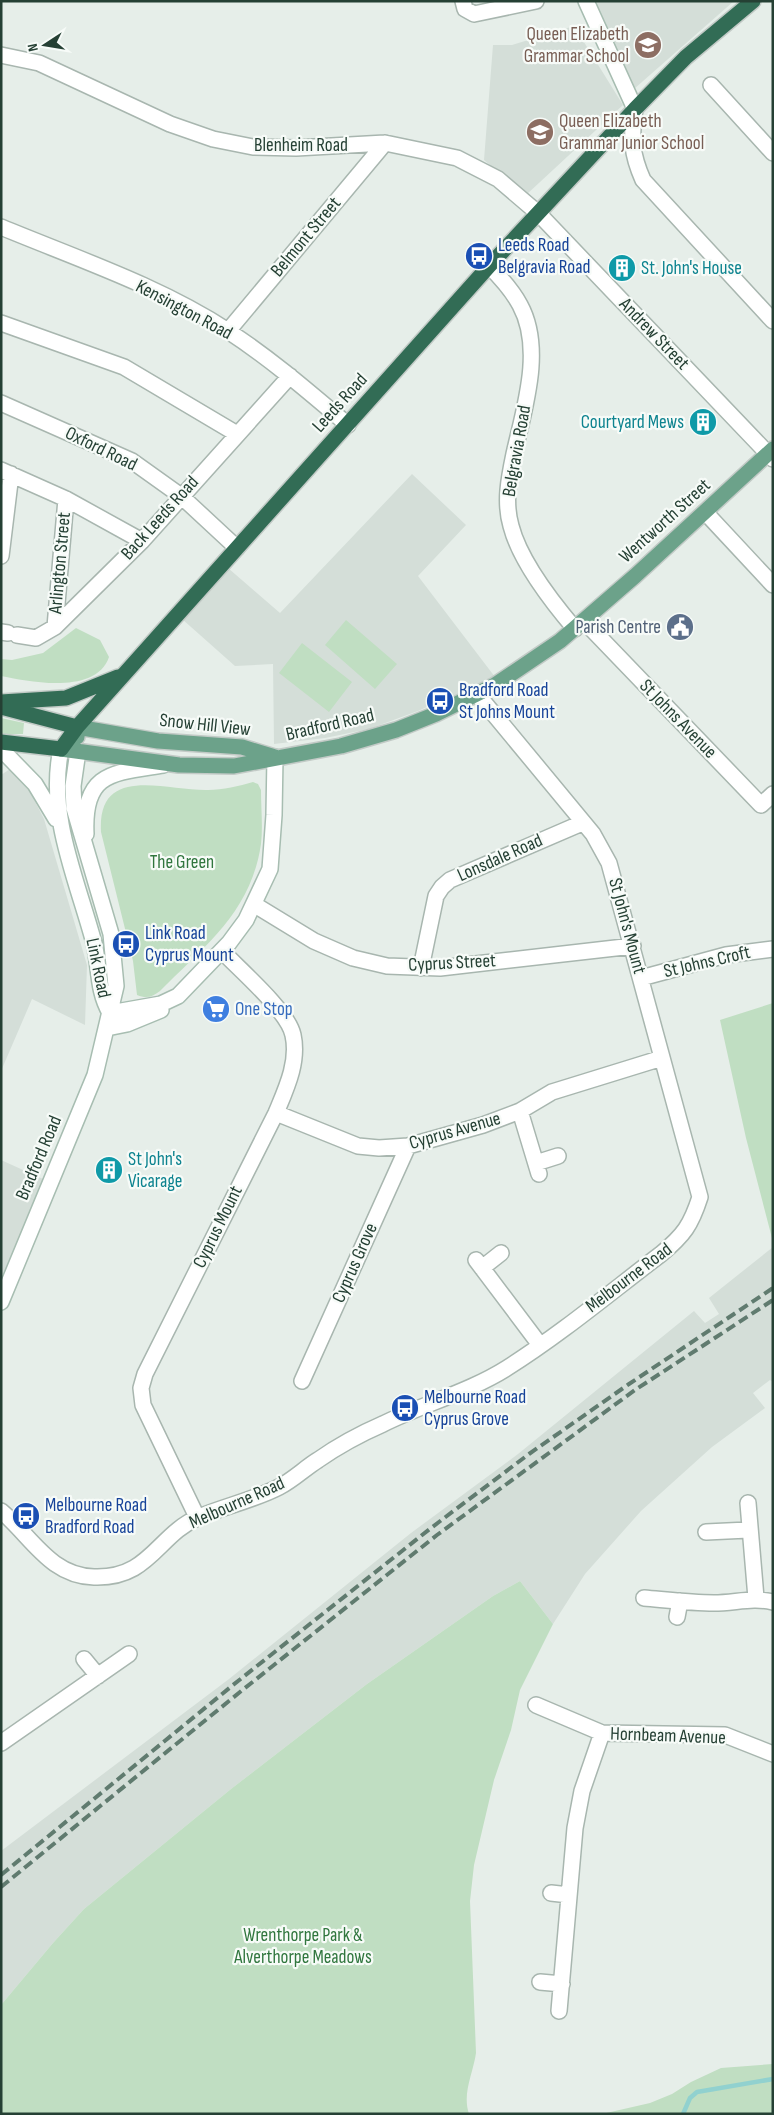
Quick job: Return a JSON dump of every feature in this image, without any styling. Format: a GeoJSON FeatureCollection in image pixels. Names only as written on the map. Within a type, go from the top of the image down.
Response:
{"type":"FeatureCollection","features":[{"type":"Feature","properties":{"kind":"highway","name":"Leeds Road"},"geometry":{"type":"LineString","coordinates":[[61,749],[77,727],[489,266],[686,57],[752,1]]}},
{"type":"Feature","properties":{"kind":"highway"},"geometry":{"type":"LineString","coordinates":[[1,702],[66,698],[125,674]]}},
{"type":"Feature","properties":{"kind":"highway"},"geometry":{"type":"LineString","coordinates":[[1,707],[77,727]]}},
{"type":"Feature","properties":{"kind":"highway"},"geometry":{"type":"LineString","coordinates":[[1,742],[61,749]]}},
{"type":"Feature","properties":{"kind":"main road","name":"Wentworth Street"},"geometry":{"type":"LineString","coordinates":[[580,625],[771,454]]}},
{"type":"Feature","properties":{"kind":"main road","name":"Bradford Road"},"geometry":{"type":"LineString","coordinates":[[275,757],[321,750],[368,738],[418,722],[478,695],[518,671],[580,625]]}},
{"type":"Feature","properties":{"kind":"main road"},"geometry":{"type":"LineString","coordinates":[[77,727],[78,751]]}},
{"type":"Feature","properties":{"kind":"main road","name":"Snow Hill View"},"geometry":{"type":"LineString","coordinates":[[77,727],[158,740],[242,747],[275,757]]}},
{"type":"Feature","properties":{"kind":"main road","name":"Snow Hill View"},"geometry":{"type":"LineString","coordinates":[[61,749],[168,764],[234,766],[275,757]]}},
{"type":"Feature","properties":{"kind":"street"},"geometry":{"type":"LineString","coordinates":[[463,1],[465,8],[474,14],[536,1]]}},
{"type":"Feature","properties":{"kind":"street"},"geometry":{"type":"LineString","coordinates":[[586,1],[635,109],[631,138],[633,158],[643,180],[773,321]]}},
{"type":"Feature","properties":{"kind":"street","name":"Blenheim Road"},"geometry":{"type":"LineString","coordinates":[[1,55],[39,63],[170,124],[213,139],[253,147],[296,148],[385,143],[457,158],[498,179],[539,214]]}},
{"type":"Feature","properties":{"kind":"street"},"geometry":{"type":"LineString","coordinates":[[710,85],[773,153]]}},
{"type":"Feature","properties":{"kind":"street","name":"Belmont Street"},"geometry":{"type":"LineString","coordinates":[[228,331],[385,143]]}},
{"type":"Feature","properties":{"kind":"street","name":"Andrew Street"},"geometry":{"type":"LineString","coordinates":[[539,214],[771,454]]}},
{"type":"Feature","properties":{"kind":"street","name":"Kensington Road"},"geometry":{"type":"LineString","coordinates":[[1,228],[163,295],[228,331],[290,376],[348,425]]}},
{"type":"Feature","properties":{"kind":"street","name":"Belgravia Road"},"geometry":{"type":"LineString","coordinates":[[489,266],[507,284],[520,306],[527,323],[531,349],[525,405],[507,497],[511,526],[537,579],[580,625]]}},
{"type":"Feature","properties":{"kind":"street"},"geometry":{"type":"LineString","coordinates":[[1,323],[124,367],[237,434]]}},
{"type":"Feature","properties":{"kind":"street","name":"Back Leeds Road"},"geometry":{"type":"LineString","coordinates":[[9,634],[36,638],[55,628],[142,541],[290,376]]}},
{"type":"Feature","properties":{"kind":"street","name":"Oxford Road"},"geometry":{"type":"LineString","coordinates":[[1,403],[132,461],[181,496],[236,548]]}},
{"type":"Feature","properties":{"kind":"street"},"geometry":{"type":"LineString","coordinates":[[1,556],[6,472],[66,499],[142,541]]}},
{"type":"Feature","properties":{"kind":"street","name":"Arlington Street"},"geometry":{"type":"LineString","coordinates":[[55,628],[66,499]]}},
{"type":"Feature","properties":{"kind":"street"},"geometry":{"type":"LineString","coordinates":[[705,512],[773,585]]}},
{"type":"Feature","properties":{"kind":"street","name":"St Johns Avenue"},"geometry":{"type":"LineString","coordinates":[[580,625],[761,805],[773,794]]}},
{"type":"Feature","properties":{"kind":"street","name":"St John's Mount"},"geometry":{"type":"LineString","coordinates":[[478,695],[597,840],[609,863],[700,1197]]}},
{"type":"Feature","properties":{"kind":"street","name":"Link Road"},"geometry":{"type":"LineString","coordinates":[[61,749],[57,795],[60,826],[94,943],[101,995],[110,1013]]}},
{"type":"Feature","properties":{"kind":"street"},"geometry":{"type":"LineString","coordinates":[[1,750],[35,784],[60,826]]}},
{"type":"Feature","properties":{"kind":"street","name":"Link Road"},"geometry":{"type":"LineString","coordinates":[[78,751],[74,774],[73,800],[113,948],[116,986],[110,1013]]}},
{"type":"Feature","properties":{"kind":"street","name":"Bradford Road"},"geometry":{"type":"LineString","coordinates":[[107,1028],[148,1017],[158,1012],[185,990],[237,934],[255,904],[270,870],[273,853],[275,757]]}},
{"type":"Feature","properties":{"kind":"street"},"geometry":{"type":"LineString","coordinates":[[88,855],[86,812],[89,797],[95,786],[118,774],[168,764]]}},
{"type":"Feature","properties":{"kind":"street","name":"Lonsdale Road"},"geometry":{"type":"LineString","coordinates":[[421,968],[436,896],[442,887],[450,880],[582,823]]}},
{"type":"Feature","properties":{"kind":"street","name":"Cyprus Street"},"geometry":{"type":"LineString","coordinates":[[255,904],[314,941],[353,958],[386,966],[440,968],[633,946]]}},
{"type":"Feature","properties":{"kind":"street","name":"St Johns Croft"},"geometry":{"type":"LineString","coordinates":[[641,978],[726,954],[773,949]]}},
{"type":"Feature","properties":{"kind":"street","name":"Cyprus Mount"},"geometry":{"type":"LineString","coordinates":[[197,1517],[143,1405],[141,1388],[145,1374],[276,1113],[290,1079],[294,1055],[293,1035],[286,1018],[222,951]]}},
{"type":"Feature","properties":{"kind":"street","name":"Bradford Road"},"geometry":{"type":"LineString","coordinates":[[1,1302],[95,1075],[110,1013],[171,1001]]}},
{"type":"Feature","properties":{"kind":"street","name":"Cyprus Avenue"},"geometry":{"type":"LineString","coordinates":[[276,1113],[358,1146],[379,1148],[408,1146],[455,1134],[520,1111],[552,1092],[662,1058]]}},
{"type":"Feature","properties":{"kind":"street","name":"Cyprus Avenue"},"geometry":{"type":"LineString","coordinates":[[520,1111],[537,1168],[558,1156]]}},
{"type":"Feature","properties":{"kind":"street","name":"Cyprus Grove"},"geometry":{"type":"LineString","coordinates":[[302,1381],[408,1146]]}},
{"type":"Feature","properties":{"kind":"street","name":"Melbourne Road"},"geometry":{"type":"LineString","coordinates":[[1,1511],[51,1562],[72,1575],[114,1576],[134,1569],[152,1557],[177,1531],[197,1517],[280,1487],[349,1440],[385,1423],[427,1407],[506,1368],[540,1345],[683,1236],[694,1218],[700,1197]]}},
{"type":"Feature","properties":{"kind":"street"},"geometry":{"type":"LineString","coordinates":[[501,1253],[479,1264],[540,1345]]}},
{"type":"Feature","properties":{"kind":"street"},"geometry":{"type":"LineString","coordinates":[[748,1503],[748,1530],[756,1598]]}},
{"type":"Feature","properties":{"kind":"street"},"geometry":{"type":"LineString","coordinates":[[706,1532],[748,1530]]}},
{"type":"Feature","properties":{"kind":"street"},"geometry":{"type":"LineString","coordinates":[[644,1598],[733,1603],[756,1598],[773,1602]]}},
{"type":"Feature","properties":{"kind":"street"},"geometry":{"type":"LineString","coordinates":[[677,1617],[680,1601]]}},
{"type":"Feature","properties":{"kind":"street"},"geometry":{"type":"LineString","coordinates":[[1,1743],[128,1654]]}},
{"type":"Feature","properties":{"kind":"street"},"geometry":{"type":"LineString","coordinates":[[84,1658],[98,1676]]}},
{"type":"Feature","properties":{"kind":"street","name":"Hornbeam Avenue"},"geometry":{"type":"LineString","coordinates":[[536,1705],[602,1733],[725,1735],[773,1754]]}},
{"type":"Feature","properties":{"kind":"street"},"geometry":{"type":"LineString","coordinates":[[559,2011],[574,1828],[582,1791],[602,1733]]}},
{"type":"Feature","properties":{"kind":"street"},"geometry":{"type":"LineString","coordinates":[[551,1893],[569,1895]]}},
{"type":"Feature","properties":{"kind":"street"},"geometry":{"type":"LineString","coordinates":[[540,1982],[562,1984]]}},
{"type":"Feature","properties":{"kind":"shaded area","name":"Queen Elizabeth Grammar School"},"geometry":{"type":"Polygon","coordinates":[[[592,1],[734,1],[634,89],[592,1]]]}},
{"type":"Feature","properties":{"kind":"shaded area","name":"Queen Elizabeth Grammar Junior School"},"geometry":{"type":"Polygon","coordinates":[[[574,26],[623,105],[526,195],[484,160],[493,45],[512,45],[574,26]]]}},
{"type":"Feature","properties":{"kind":"shaded area"},"geometry":{"type":"Polygon","coordinates":[[[412,474],[466,525],[418,576],[495,677],[418,711],[369,729],[325,738],[274,744],[273,664],[235,666],[182,619],[228,568],[280,613],[412,474]]]}},
{"type":"Feature","properties":{"kind":"shaded area"},"geometry":{"type":"Polygon","coordinates":[[[13,767],[22,776],[44,819],[87,965],[85,1025],[32,999],[1,1071],[1,775],[13,767]]]}},
{"type":"Feature","properties":{"kind":"shaded area"},"geometry":{"type":"Polygon","coordinates":[[[1,1160],[43,1179],[5,1273],[1,1275],[1,1160]]]}},
{"type":"Feature","properties":{"kind":"shaded area"},"geometry":{"type":"Polygon","coordinates":[[[773,1247],[773,1382],[770,1380],[753,1393],[765,1408],[712,1447],[641,1511],[585,1574],[553,1624],[520,1581],[493,1596],[367,1684],[231,1789],[84,1909],[1,2005],[1,1851],[229,1679],[411,1533],[518,1454],[694,1311],[705,1323],[719,1314],[709,1298],[773,1247]]]}},
{"type":"Feature","properties":{"kind":"green space"},"geometry":{"type":"Polygon","coordinates":[[[346,620],[397,664],[375,689],[325,645],[346,620]]]}},
{"type":"Feature","properties":{"kind":"green space"},"geometry":{"type":"Polygon","coordinates":[[[76,628],[100,640],[109,657],[102,669],[91,677],[77,681],[44,683],[1,676],[1,659],[12,660],[43,653],[76,628]]]}},
{"type":"Feature","properties":{"kind":"green space"},"geometry":{"type":"Polygon","coordinates":[[[302,643],[352,682],[329,712],[279,673],[302,643]]]}},
{"type":"Feature","properties":{"kind":"green space"},"geometry":{"type":"Polygon","coordinates":[[[1,718],[24,723],[23,734],[1,734],[1,718]]]}},
{"type":"Feature","properties":{"kind":"green space","name":"The Green"},"geometry":{"type":"Polygon","coordinates":[[[253,782],[258,784],[261,790],[262,838],[256,868],[237,908],[210,942],[160,991],[149,997],[137,995],[133,961],[101,832],[103,810],[110,796],[122,789],[137,786],[208,790],[225,789],[253,782]]]}},
{"type":"Feature","properties":{"kind":"green space"},"geometry":{"type":"Polygon","coordinates":[[[773,1003],[773,1242],[746,1138],[720,1020],[773,1003]]]}},
{"type":"Feature","properties":{"kind":"green space","name":"Wrenthorpe Park & Alverthorpe Meadows"},"geometry":{"type":"Polygon","coordinates":[[[520,1581],[553,1624],[520,1690],[511,1730],[494,1780],[474,1865],[470,1901],[476,2053],[467,2091],[469,2114],[1,2114],[1,2005],[84,1909],[231,1789],[367,1684],[493,1596],[520,1581]]]}},
{"type":"Feature","properties":{"kind":"green space"},"geometry":{"type":"Polygon","coordinates":[[[773,2064],[773,2114],[602,2114],[650,2103],[672,2094],[691,2082],[721,2068],[773,2064]]]}},
{"type":"Feature","properties":{"kind":"waterway"},"geometry":{"type":"LineString","coordinates":[[683,2114],[690,2098],[697,2092],[773,2079]]}},
{"type":"Feature","properties":{"kind":"railway"},"geometry":{"type":"LineString","coordinates":[[1,1875],[233,1685],[431,1528],[529,1454],[629,1384],[773,1288]]}},
{"type":"Feature","properties":{"kind":"railway"},"geometry":{"type":"LineString","coordinates":[[1,1887],[240,1692],[437,1535],[635,1390],[773,1300]]}},
{"type":"Feature","properties":{"kind":"place","name":"Queen Elizabeth Grammar School"},"geometry":{"type":"Point","coordinates":[648,45]}},
{"type":"Feature","properties":{"kind":"place","name":"Queen Elizabeth Grammar Junior School"},"geometry":{"type":"Point","coordinates":[540,132]}},
{"type":"Feature","properties":{"kind":"place","name":"Leeds Road Belgravia Road"},"geometry":{"type":"Point","coordinates":[479,256]}},
{"type":"Feature","properties":{"kind":"place","name":"St. John's House"},"geometry":{"type":"Point","coordinates":[622,268]}},
{"type":"Feature","properties":{"kind":"place","name":"Courtyard Mews"},"geometry":{"type":"Point","coordinates":[703,422]}},
{"type":"Feature","properties":{"kind":"place","name":"Parish Centre"},"geometry":{"type":"Point","coordinates":[680,627]}},
{"type":"Feature","properties":{"kind":"place","name":"Bradford Road St Johns Mount"},"geometry":{"type":"Point","coordinates":[440,701]}},
{"type":"Feature","properties":{"kind":"place","name":"Link Road Cyprus Mount"},"geometry":{"type":"Point","coordinates":[126,944]}},
{"type":"Feature","properties":{"kind":"place","name":"One Stop"},"geometry":{"type":"Point","coordinates":[216,1009]}},
{"type":"Feature","properties":{"kind":"place","name":"St John's Vicarage"},"geometry":{"type":"Point","coordinates":[109,1170]}},
{"type":"Feature","properties":{"kind":"place","name":"Melbourne Road Cyprus Grove"},"geometry":{"type":"Point","coordinates":[405,1408]}},
{"type":"Feature","properties":{"kind":"place","name":"Melbourne Road Bradford Road"},"geometry":{"type":"Point","coordinates":[26,1516]}}]}
